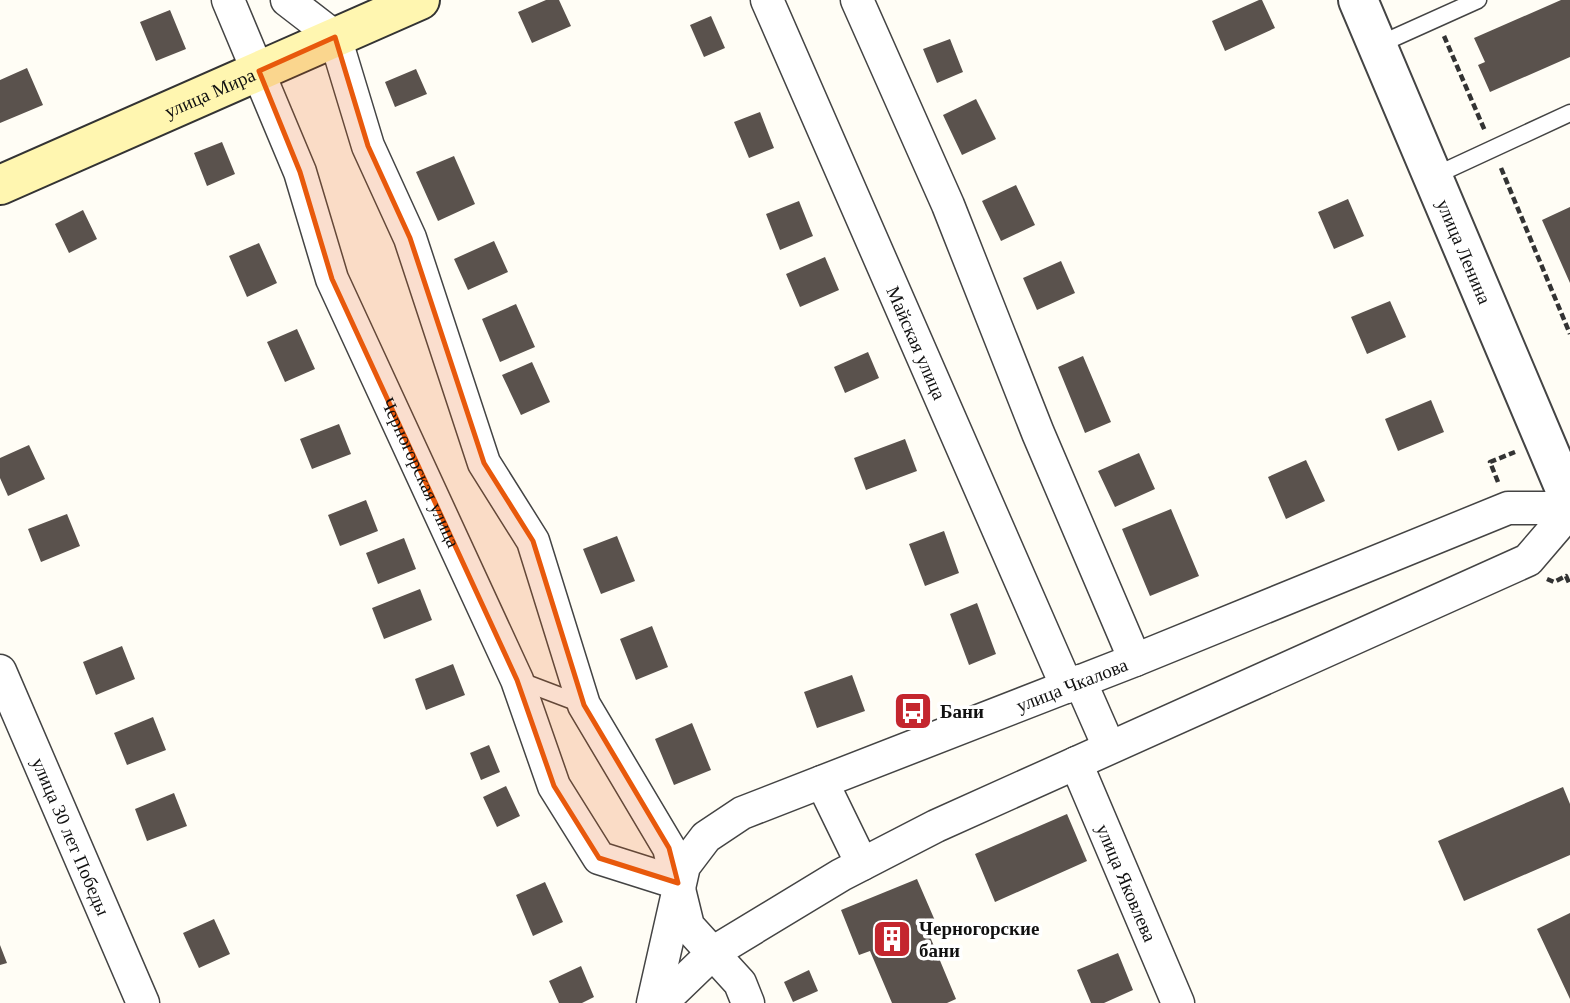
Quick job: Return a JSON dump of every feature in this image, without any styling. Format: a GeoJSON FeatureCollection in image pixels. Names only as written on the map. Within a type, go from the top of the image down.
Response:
{"type":"FeatureCollection","features":[{"type":"Feature","properties":{"kind":"main road","name":"улица Мира"},"geometry":{"type":"LineString","coordinates":[[0,185],[420,0]]}},
{"type":"Feature","properties":{"kind":"street","name":"Черногорская улица"},"geometry":{"type":"LineString","coordinates":[[228,0],[300,172],[332,279],[517,680],[554,786],[599,858],[678,883]]}},
{"type":"Feature","properties":{"kind":"street"},"geometry":{"type":"LineString","coordinates":[[287,0],[335,37],[368,145],[410,237],[484,463],[533,541],[584,705],[669,848],[688,926],[740,983],[748,1003]]}},
{"type":"Feature","properties":{"kind":"street","name":"Майская улица"},"geometry":{"type":"LineString","coordinates":[[767,0],[1074,684],[1109,747]]}},
{"type":"Feature","properties":{"kind":"street"},"geometry":{"type":"LineString","coordinates":[[857,0],[948,205],[1038,433],[1135,660]]}},
{"type":"Feature","properties":{"kind":"street","name":"улица Ленина"},"geometry":{"type":"LineString","coordinates":[[1359,0],[1570,501]]}},
{"type":"Feature","properties":{"kind":"street","name":"улица Чкалова"},"geometry":{"type":"LineString","coordinates":[[653,1003],[664,964],[678,883],[684,866],[706,837],[742,813],[1135,660],[1508,508],[1570,510]]}},
{"type":"Feature","properties":{"kind":"street","name":"улица Чкалова"},"geometry":{"type":"LineString","coordinates":[[661,1003],[714,952],[862,864],[936,825],[1528,560],[1570,510]]}},
{"type":"Feature","properties":{"kind":"street","name":"улица 30 лет Победы"},"geometry":{"type":"LineString","coordinates":[[0,671],[143,1003]]}},
{"type":"Feature","properties":{"kind":"street","name":"улица Яковлева"},"geometry":{"type":"LineString","coordinates":[[1076,763],[1178,1003]]}},
{"type":"Feature","properties":{"kind":"street"},"geometry":{"type":"LineString","coordinates":[[822,782],[862,864]]}},
{"type":"Feature","properties":{"kind":"lane"},"geometry":{"type":"LineString","coordinates":[[1378,45],[1478,0]]}},
{"type":"Feature","properties":{"kind":"lane"},"geometry":{"type":"LineString","coordinates":[[1434,176],[1570,113]]}},
{"type":"Feature","properties":{"kind":"lane"},"geometry":{"type":"LineString","coordinates":[[517,680],[584,705]]}},
{"type":"Feature","properties":{"kind":"path"},"geometry":{"type":"LineString","coordinates":[[1502,492],[1490,462],[1524,447]]}},
{"type":"Feature","properties":{"kind":"path"},"geometry":{"type":"LineString","coordinates":[[1566,576],[1570,585]]}},
{"type":"Feature","properties":{"kind":"highlighted area"},"geometry":{"type":"Polygon","coordinates":[[[335,37],[368,146],[410,238],[484,463],[533,541],[584,705],[669,848],[678,883],[599,858],[554,786],[517,680],[332,279],[300,172],[259,71],[335,37]]]}},
{"type":"Feature","properties":{"kind":"building"},"geometry":{"type":"Polygon","coordinates":[[[546,0],[559,0],[571,26],[532,43],[518,12],[546,0]]]}},
{"type":"Feature","properties":{"kind":"building"},"geometry":{"type":"Polygon","coordinates":[[[1262,0],[1275,28],[1225,51],[1212,21],[1262,0]]]}},
{"type":"Feature","properties":{"kind":"building"},"geometry":{"type":"Polygon","coordinates":[[[1561,0],[1570,0],[1570,57],[1490,92],[1478,65],[1485,62],[1474,38],[1561,0]]]}},
{"type":"Feature","properties":{"kind":"building"},"geometry":{"type":"Polygon","coordinates":[[[170,10],[186,49],[156,61],[140,22],[170,10]]]}},
{"type":"Feature","properties":{"kind":"building"},"geometry":{"type":"Polygon","coordinates":[[[711,16],[725,48],[704,57],[690,25],[711,16]]]}},
{"type":"Feature","properties":{"kind":"building"},"geometry":{"type":"Polygon","coordinates":[[[950,39],[963,72],[937,83],[923,49],[950,39]]]}},
{"type":"Feature","properties":{"kind":"building"},"geometry":{"type":"Polygon","coordinates":[[[27,68],[43,105],[0,123],[0,80],[27,68]]]}},
{"type":"Feature","properties":{"kind":"building"},"geometry":{"type":"Polygon","coordinates":[[[416,69],[427,94],[395,107],[385,82],[416,69]]]}},
{"type":"Feature","properties":{"kind":"building"},"geometry":{"type":"Polygon","coordinates":[[[976,99],[996,139],[962,155],[943,115],[976,99]]]}},
{"type":"Feature","properties":{"kind":"building"},"geometry":{"type":"Polygon","coordinates":[[[760,112],[774,148],[749,158],[734,122],[760,112]]]}},
{"type":"Feature","properties":{"kind":"building"},"geometry":{"type":"Polygon","coordinates":[[[222,142],[235,174],[207,186],[194,153],[222,142]]]}},
{"type":"Feature","properties":{"kind":"building"},"geometry":{"type":"Polygon","coordinates":[[[454,156],[475,204],[438,221],[416,172],[454,156]]]}},
{"type":"Feature","properties":{"kind":"building"},"geometry":{"type":"Polygon","coordinates":[[[1016,185],[1035,225],[1001,241],[982,201],[1016,185]]]}},
{"type":"Feature","properties":{"kind":"building"},"geometry":{"type":"Polygon","coordinates":[[[1348,199],[1364,236],[1334,249],[1318,212],[1348,199]]]}},
{"type":"Feature","properties":{"kind":"building"},"geometry":{"type":"Polygon","coordinates":[[[799,201],[813,236],[780,250],[766,214],[799,201]]]}},
{"type":"Feature","properties":{"kind":"building"},"geometry":{"type":"Polygon","coordinates":[[[1570,207],[1570,283],[1542,220],[1570,207]]]}},
{"type":"Feature","properties":{"kind":"building"},"geometry":{"type":"Polygon","coordinates":[[[83,210],[97,239],[69,253],[55,224],[83,210]]]}},
{"type":"Feature","properties":{"kind":"building"},"geometry":{"type":"Polygon","coordinates":[[[494,241],[508,272],[468,290],[454,259],[494,241]]]}},
{"type":"Feature","properties":{"kind":"building"},"geometry":{"type":"Polygon","coordinates":[[[259,243],[277,283],[247,297],[229,256],[259,243]]]}},
{"type":"Feature","properties":{"kind":"building"},"geometry":{"type":"Polygon","coordinates":[[[825,257],[839,290],[800,307],[786,274],[825,257]]]}},
{"type":"Feature","properties":{"kind":"building"},"geometry":{"type":"Polygon","coordinates":[[[1061,261],[1075,293],[1037,310],[1023,278],[1061,261]]]}},
{"type":"Feature","properties":{"kind":"building"},"geometry":{"type":"Polygon","coordinates":[[[1390,301],[1406,337],[1367,354],[1351,317],[1390,301]]]}},
{"type":"Feature","properties":{"kind":"building"},"geometry":{"type":"Polygon","coordinates":[[[516,304],[535,347],[500,362],[482,319],[516,304]]]}},
{"type":"Feature","properties":{"kind":"building"},"geometry":{"type":"Polygon","coordinates":[[[297,329],[315,369],[285,382],[267,342],[297,329]]]}},
{"type":"Feature","properties":{"kind":"building"},"geometry":{"type":"Polygon","coordinates":[[[868,352],[879,378],[845,393],[834,367],[868,352]]]}},
{"type":"Feature","properties":{"kind":"building"},"geometry":{"type":"Polygon","coordinates":[[[1083,356],[1111,422],[1085,433],[1058,367],[1083,356]]]}},
{"type":"Feature","properties":{"kind":"building"},"geometry":{"type":"Polygon","coordinates":[[[532,362],[550,402],[521,415],[502,375],[532,362]]]}},
{"type":"Feature","properties":{"kind":"building"},"geometry":{"type":"Polygon","coordinates":[[[1431,400],[1444,432],[1398,451],[1385,419],[1431,400]]]}},
{"type":"Feature","properties":{"kind":"building"},"geometry":{"type":"Polygon","coordinates":[[[339,424],[351,454],[312,469],[300,439],[339,424]]]}},
{"type":"Feature","properties":{"kind":"building"},"geometry":{"type":"Polygon","coordinates":[[[905,439],[917,471],[866,490],[854,458],[905,439]]]}},
{"type":"Feature","properties":{"kind":"building"},"geometry":{"type":"Polygon","coordinates":[[[29,445],[45,479],[8,496],[0,478],[0,458],[29,445]]]}},
{"type":"Feature","properties":{"kind":"building"},"geometry":{"type":"Polygon","coordinates":[[[1139,453],[1155,489],[1115,507],[1098,471],[1139,453]]]}},
{"type":"Feature","properties":{"kind":"building"},"geometry":{"type":"Polygon","coordinates":[[[1306,460],[1325,501],[1286,519],[1268,477],[1306,460]]]}},
{"type":"Feature","properties":{"kind":"building"},"geometry":{"type":"Polygon","coordinates":[[[366,500],[378,531],[340,546],[328,515],[366,500]]]}},
{"type":"Feature","properties":{"kind":"building"},"geometry":{"type":"Polygon","coordinates":[[[1171,509],[1199,576],[1150,596],[1122,529],[1171,509]]]}},
{"type":"Feature","properties":{"kind":"building"},"geometry":{"type":"Polygon","coordinates":[[[67,514],[80,546],[41,562],[28,529],[67,514]]]}},
{"type":"Feature","properties":{"kind":"building"},"geometry":{"type":"Polygon","coordinates":[[[944,531],[959,573],[925,586],[909,544],[944,531]]]}},
{"type":"Feature","properties":{"kind":"building"},"geometry":{"type":"Polygon","coordinates":[[[617,536],[635,581],[601,594],[583,549],[617,536]]]}},
{"type":"Feature","properties":{"kind":"building"},"geometry":{"type":"Polygon","coordinates":[[[404,538],[416,569],[378,584],[366,553],[404,538]]]}},
{"type":"Feature","properties":{"kind":"building"},"geometry":{"type":"Polygon","coordinates":[[[420,589],[432,620],[384,639],[372,608],[420,589]]]}},
{"type":"Feature","properties":{"kind":"building"},"geometry":{"type":"Polygon","coordinates":[[[977,603],[996,654],[969,665],[950,614],[977,603]]]}},
{"type":"Feature","properties":{"kind":"building"},"geometry":{"type":"Polygon","coordinates":[[[652,626],[668,667],[636,680],[620,639],[652,626]]]}},
{"type":"Feature","properties":{"kind":"building"},"geometry":{"type":"Polygon","coordinates":[[[122,646],[135,679],[96,695],[83,662],[122,646]]]}},
{"type":"Feature","properties":{"kind":"building"},"geometry":{"type":"Polygon","coordinates":[[[453,664],[465,695],[426,710],[415,679],[453,664]]]}},
{"type":"Feature","properties":{"kind":"building"},"geometry":{"type":"Polygon","coordinates":[[[852,675],[865,711],[817,728],[804,692],[852,675]]]}},
{"type":"Feature","properties":{"kind":"building"},"geometry":{"type":"Polygon","coordinates":[[[153,717],[166,750],[127,765],[114,733],[153,717]]]}},
{"type":"Feature","properties":{"kind":"building"},"geometry":{"type":"Polygon","coordinates":[[[692,723],[711,770],[674,785],[655,739],[692,723]]]}},
{"type":"Feature","properties":{"kind":"building"},"geometry":{"type":"Polygon","coordinates":[[[489,745],[500,772],[481,780],[470,753],[489,745]]]}},
{"type":"Feature","properties":{"kind":"building"},"geometry":{"type":"Polygon","coordinates":[[[506,786],[520,816],[497,827],[483,797],[506,786]]]}},
{"type":"Feature","properties":{"kind":"building"},"geometry":{"type":"Polygon","coordinates":[[[1563,787],[1570,804],[1570,855],[1464,901],[1438,841],[1563,787]]]}},
{"type":"Feature","properties":{"kind":"building"},"geometry":{"type":"Polygon","coordinates":[[[174,793],[187,826],[147,841],[135,809],[174,793]]]}},
{"type":"Feature","properties":{"kind":"building"},"geometry":{"type":"Polygon","coordinates":[[[1067,814],[1087,861],[995,902],[975,854],[1067,814]]]}},
{"type":"Feature","properties":{"kind":"building","name":"Черногорские бани"},"geometry":{"type":"Polygon","coordinates":[[[917,879],[936,923],[926,927],[956,999],[947,1003],[892,1003],[870,951],[859,955],[841,910],[917,879]]]}},
{"type":"Feature","properties":{"kind":"building"},"geometry":{"type":"Polygon","coordinates":[[[545,882],[563,922],[533,936],[516,895],[545,882]]]}},
{"type":"Feature","properties":{"kind":"building"},"geometry":{"type":"Polygon","coordinates":[[[1570,913],[1570,999],[1537,929],[1570,913]]]}},
{"type":"Feature","properties":{"kind":"building"},"geometry":{"type":"Polygon","coordinates":[[[214,919],[230,954],[199,968],[183,933],[214,919]]]}},
{"type":"Feature","properties":{"kind":"building"},"geometry":{"type":"Polygon","coordinates":[[[0,945],[7,963],[0,965],[0,945]]]}},
{"type":"Feature","properties":{"kind":"building"},"geometry":{"type":"Polygon","coordinates":[[[1118,953],[1133,990],[1104,1003],[1091,1003],[1077,970],[1118,953]]]}},
{"type":"Feature","properties":{"kind":"building"},"geometry":{"type":"Polygon","coordinates":[[[581,966],[594,997],[582,1003],[559,1003],[549,981],[581,966]]]}},
{"type":"Feature","properties":{"kind":"building"},"geometry":{"type":"Polygon","coordinates":[[[809,970],[818,991],[793,1002],[784,982],[809,970]]]}},
{"type":"Feature","properties":{"kind":"place","name":"Бани"},"geometry":{"type":"Point","coordinates":[913,711]}},
{"type":"Feature","properties":{"kind":"place","name":"Черногорские бани"},"geometry":{"type":"Point","coordinates":[892,939]}}]}
